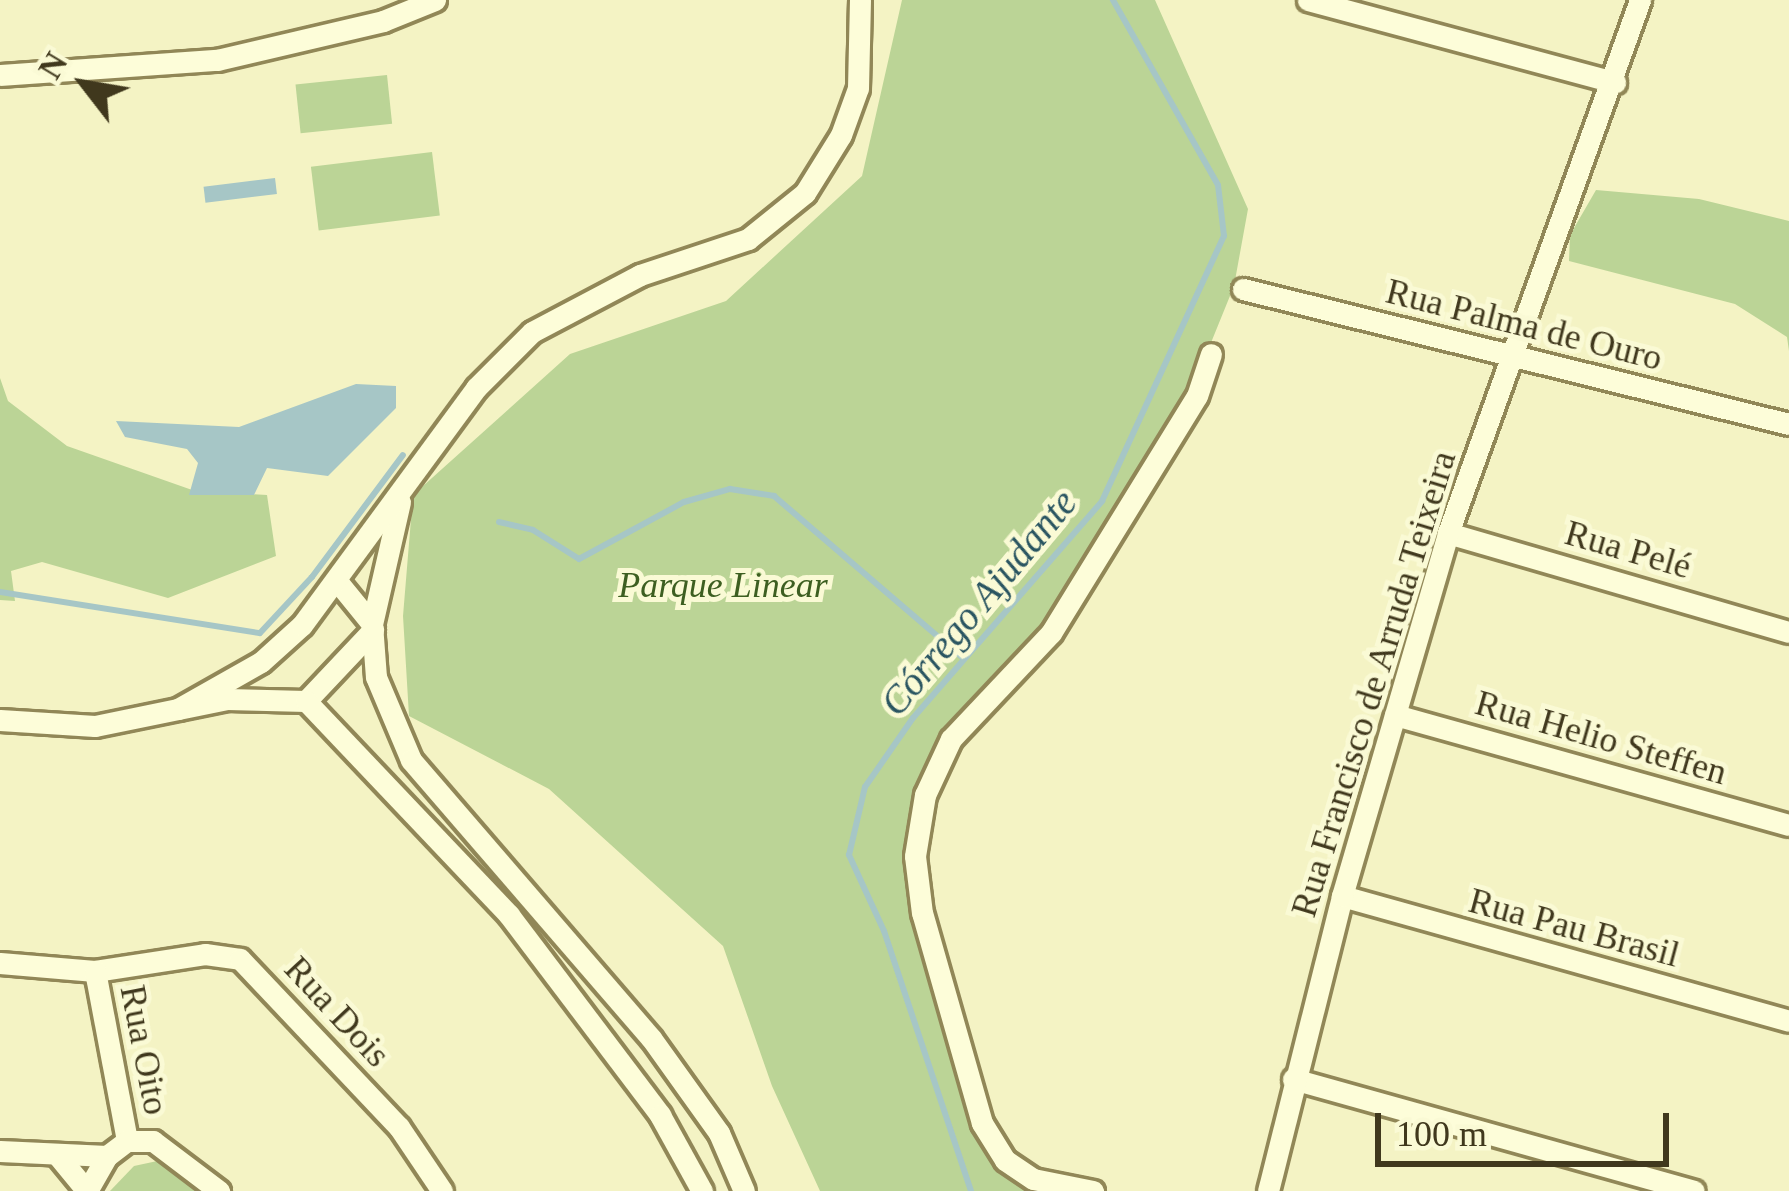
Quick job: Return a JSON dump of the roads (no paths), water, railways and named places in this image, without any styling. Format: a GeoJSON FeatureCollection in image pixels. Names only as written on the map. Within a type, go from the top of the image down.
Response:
{"type":"FeatureCollection","features":[{"type":"Feature","properties":{"kind":"street"},"geometry":{"type":"LineString","coordinates":[[0,75],[217,60],[383,21],[435,0]]}},
{"type":"Feature","properties":{"kind":"street"},"geometry":{"type":"LineString","coordinates":[[178,709],[286,643],[337,581],[476,388],[532,332],[640,275],[748,239],[805,193],[858,88],[860,0]]}},
{"type":"Feature","properties":{"kind":"street"},"geometry":{"type":"LineString","coordinates":[[1308,0],[1615,82]]}},
{"type":"Feature","properties":{"kind":"street","name":"Rua Francisco de Arruda Teixeira"},"geometry":{"type":"LineString","coordinates":[[1268,1191],[1342,896],[1448,532],[1615,82],[1640,0]]}},
{"type":"Feature","properties":{"kind":"street","name":"Rua Palma de Ouro"},"geometry":{"type":"LineString","coordinates":[[1243,289],[1789,424]]}},
{"type":"Feature","properties":{"kind":"street"},"geometry":{"type":"LineString","coordinates":[[1093,1191],[1033,1179],[1005,1160],[982,1123],[922,913],[915,856],[925,794],[951,739],[1051,633],[1196,396],[1211,354]]}},
{"type":"Feature","properties":{"kind":"street"},"geometry":{"type":"LineString","coordinates":[[403,491],[373,627],[376,677],[411,760],[651,1038],[719,1133],[744,1191]]}},
{"type":"Feature","properties":{"kind":"street","name":"Rua Pelé"},"geometry":{"type":"LineString","coordinates":[[1448,532],[1789,632]]}},
{"type":"Feature","properties":{"kind":"street"},"geometry":{"type":"LineString","coordinates":[[337,581],[373,627]]}},
{"type":"Feature","properties":{"kind":"street"},"geometry":{"type":"LineString","coordinates":[[306,701],[373,627]]}},
{"type":"Feature","properties":{"kind":"street"},"geometry":{"type":"LineString","coordinates":[[0,720],[95,727],[250,697],[306,701],[509,914],[660,1115],[702,1191]]}},
{"type":"Feature","properties":{"kind":"street","name":"Rua Helio Steffen"},"geometry":{"type":"LineString","coordinates":[[1395,716],[1789,825]]}},
{"type":"Feature","properties":{"kind":"street","name":"Rua Pau Brasil"},"geometry":{"type":"LineString","coordinates":[[1342,896],[1789,1021]]}},
{"type":"Feature","properties":{"kind":"street","name":"Rua Dois"},"geometry":{"type":"LineString","coordinates":[[0,963],[95,971],[206,954],[240,959],[399,1127],[442,1191]]}},
{"type":"Feature","properties":{"kind":"street","name":"Rua Oito"},"geometry":{"type":"LineString","coordinates":[[95,971],[127,1141]]}},
{"type":"Feature","properties":{"kind":"street"},"geometry":{"type":"LineString","coordinates":[[1293,1079],[1694,1191]]}},
{"type":"Feature","properties":{"kind":"street"},"geometry":{"type":"LineString","coordinates":[[59,1156],[87,1191],[107,1156],[127,1141],[153,1141],[219,1191]]}},
{"type":"Feature","properties":{"kind":"street"},"geometry":{"type":"LineString","coordinates":[[0,1151],[107,1156]]}},
{"type":"Feature","properties":{"kind":"water"},"geometry":{"type":"Polygon","coordinates":[[[275,178],[277,194],[205,203],[204,187],[275,178]]]}},
{"type":"Feature","properties":{"kind":"water"},"geometry":{"type":"Polygon","coordinates":[[[356,384],[396,386],[396,408],[328,476],[267,468],[254,495],[189,495],[198,463],[187,449],[125,437],[116,421],[239,427],[356,384]]]}},
{"type":"Feature","properties":{"kind":"waterway","name":"Córrego Ajudante"},"geometry":{"type":"LineString","coordinates":[[971,1191],[884,931],[849,855],[865,787],[913,718],[1102,501],[1224,236],[1218,185],[1113,0]]}},
{"type":"Feature","properties":{"kind":"waterway"},"geometry":{"type":"LineString","coordinates":[[0,592],[260,633],[312,577],[403,455]]}},
{"type":"Feature","properties":{"kind":"waterway"},"geometry":{"type":"LineString","coordinates":[[499,522],[533,530],[579,559],[684,502],[730,489],[774,496],[964,659]]}},
{"type":"Feature","properties":{"kind":"park label","name":"Parque Linear"},"geometry":{"type":"Point","coordinates":[723,586]}}]}
